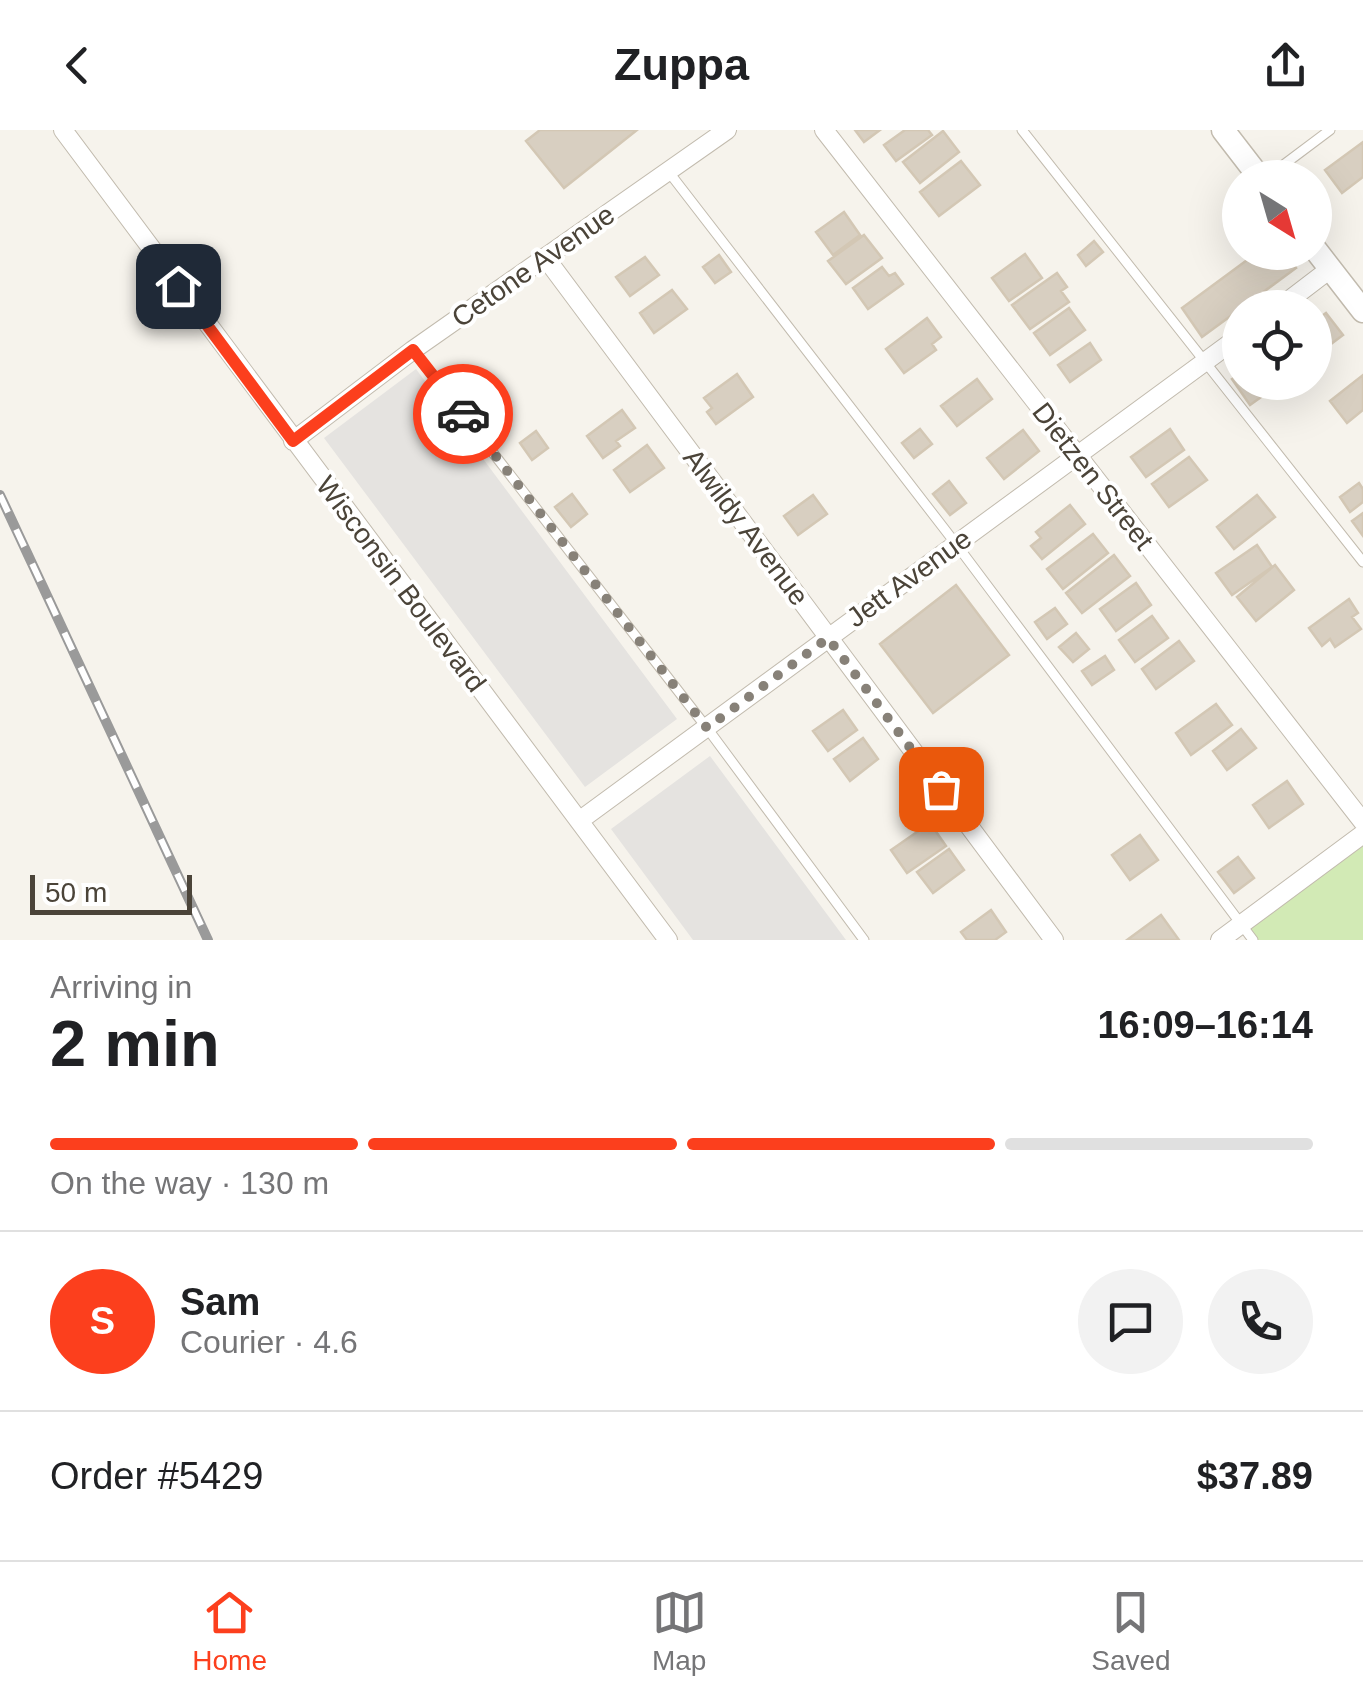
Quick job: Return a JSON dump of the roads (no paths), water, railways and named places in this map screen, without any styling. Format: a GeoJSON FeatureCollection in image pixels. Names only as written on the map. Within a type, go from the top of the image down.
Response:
{"type":"FeatureCollection","features":[{"type":"Feature","properties":{"kind":"street","name":"Wisconsin Boulevard"},"geometry":{"type":"LineString","coordinates":[[63,130],[668,940]]}},
{"type":"Feature","properties":{"kind":"street","name":"Cetone Avenue"},"geometry":{"type":"LineString","coordinates":[[293,441],[413,350],[727,130]]}},
{"type":"Feature","properties":{"kind":"street","name":"Dietzen Street"},"geometry":{"type":"LineString","coordinates":[[824,130],[1363,822]]}},
{"type":"Feature","properties":{"kind":"street"},"geometry":{"type":"LineString","coordinates":[[1223,130],[1248,160]]}},
{"type":"Feature","properties":{"kind":"street","name":"Alwildy Avenue"},"geometry":{"type":"LineString","coordinates":[[545,258],[1054,940]]}},
{"type":"Feature","properties":{"kind":"street"},"geometry":{"type":"LineString","coordinates":[[1302,290],[1329,270]]}},
{"type":"Feature","properties":{"kind":"street"},"geometry":{"type":"LineString","coordinates":[[1331,270],[1363,311]]}},
{"type":"Feature","properties":{"kind":"street","name":"Jett Avenue"},"geometry":{"type":"LineString","coordinates":[[579,820],[1222,350]]}},
{"type":"Feature","properties":{"kind":"street"},"geometry":{"type":"LineString","coordinates":[[1220,940],[1363,834]]}},
{"type":"Feature","properties":{"kind":"lane"},"geometry":{"type":"LineString","coordinates":[[1022,130],[1363,562]]}},
{"type":"Feature","properties":{"kind":"lane"},"geometry":{"type":"LineString","coordinates":[[1288,160],[1330,130]]}},
{"type":"Feature","properties":{"kind":"lane"},"geometry":{"type":"LineString","coordinates":[[668,172],[956,544],[1253,940]]}},
{"type":"Feature","properties":{"kind":"lane"},"geometry":{"type":"LineString","coordinates":[[413,350],[707,728],[864,940]]}},
{"type":"Feature","properties":{"kind":"railway"},"geometry":{"type":"LineString","coordinates":[[0,495],[208,940]]}}]}
